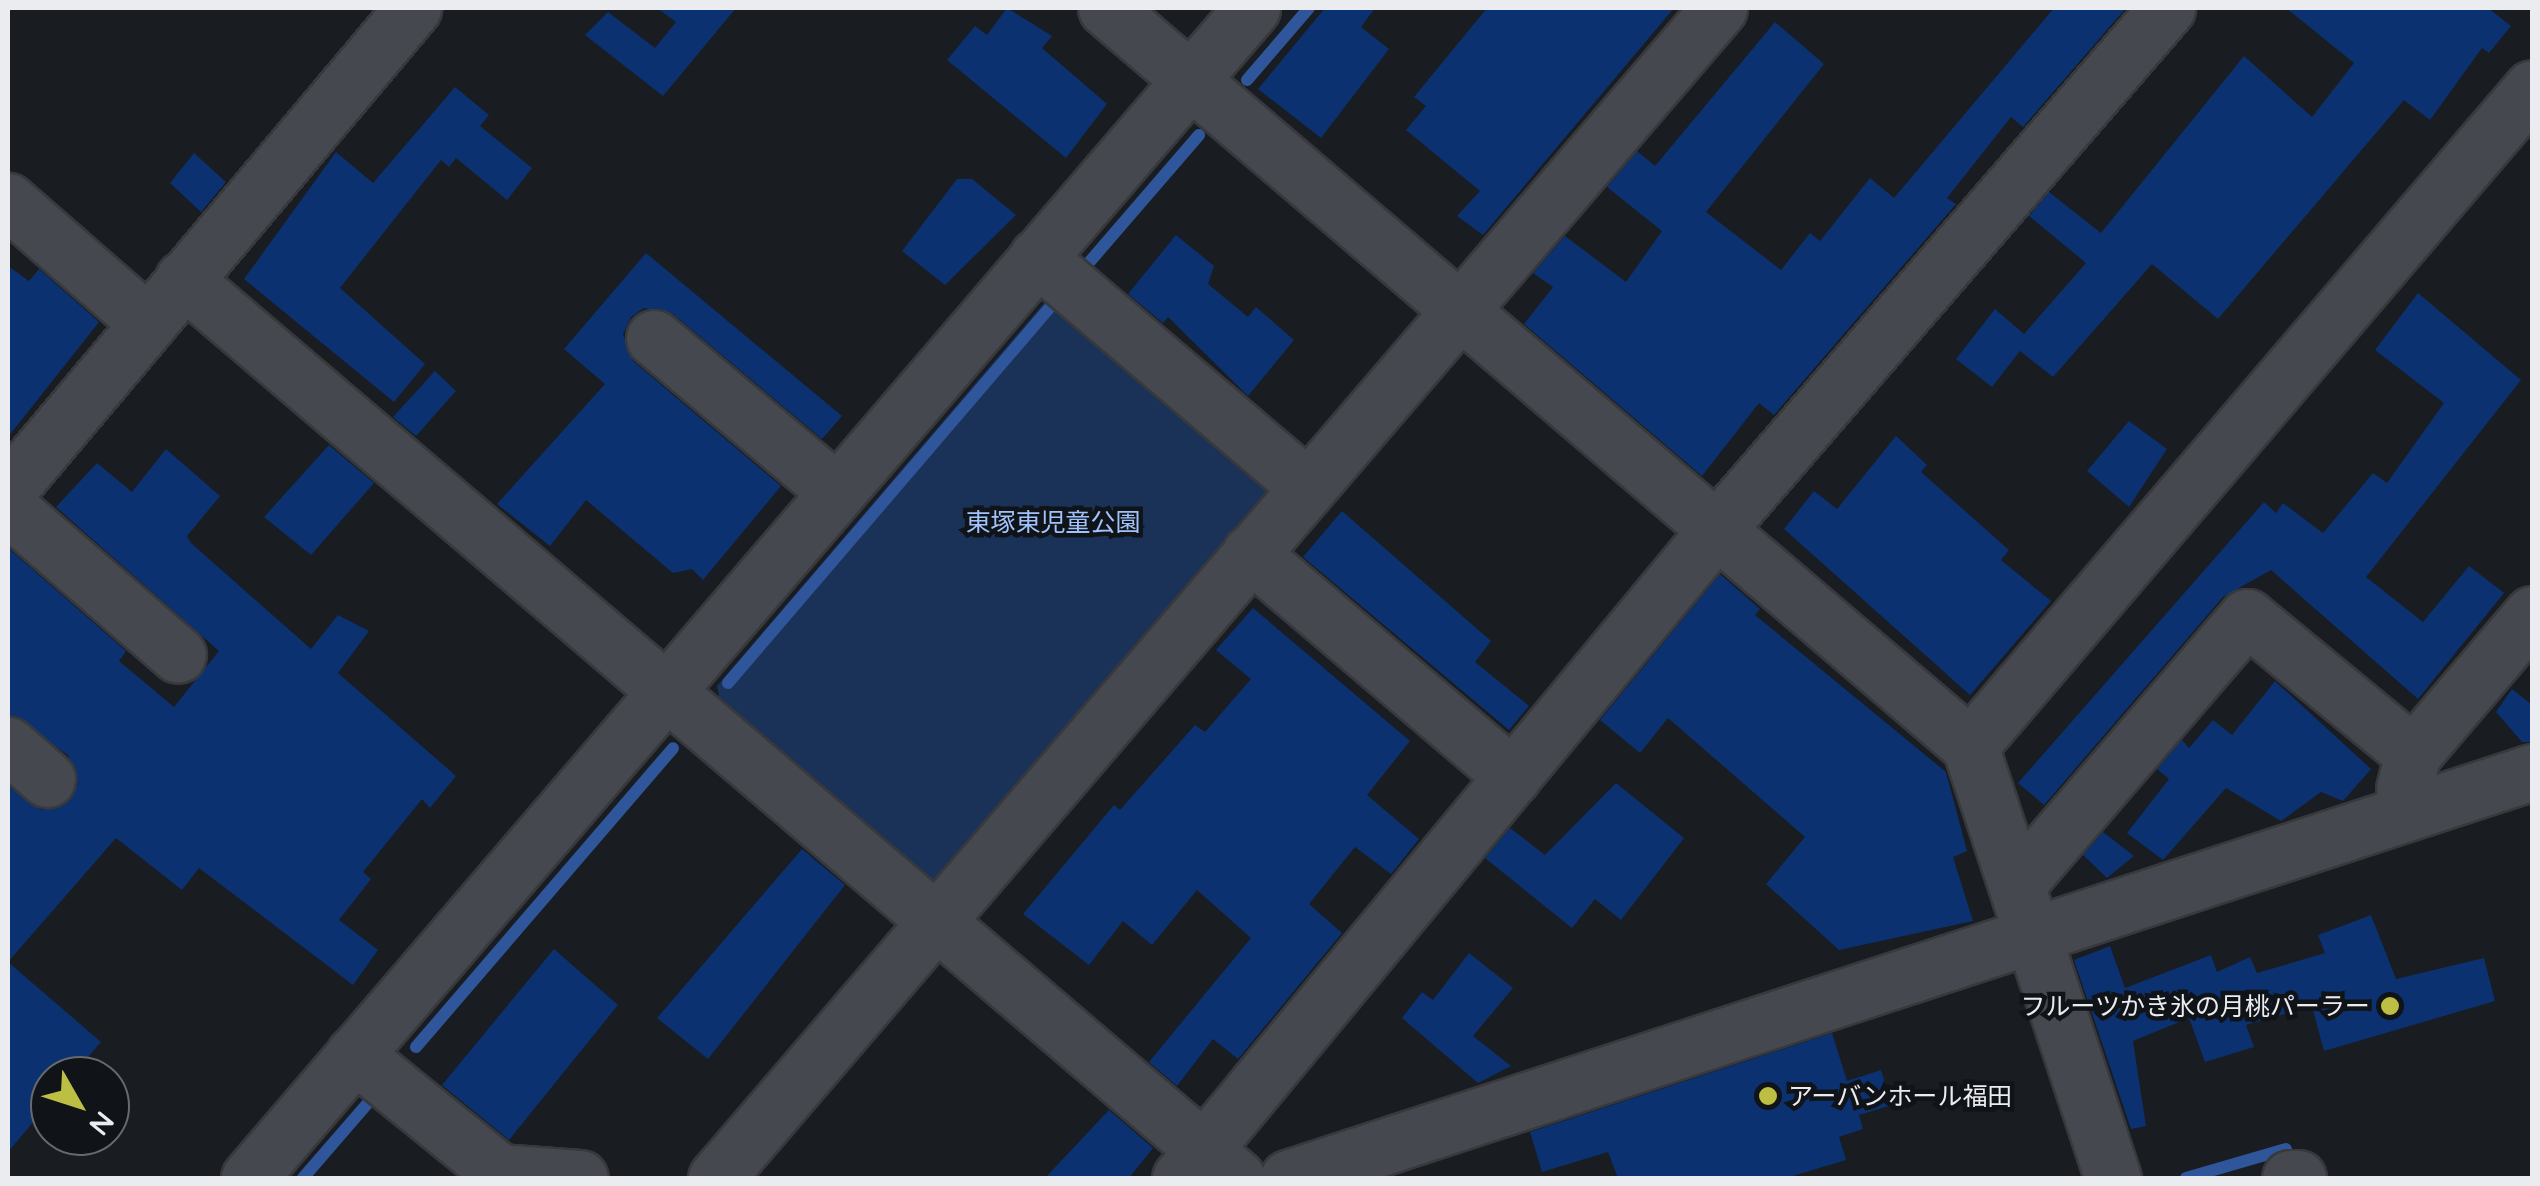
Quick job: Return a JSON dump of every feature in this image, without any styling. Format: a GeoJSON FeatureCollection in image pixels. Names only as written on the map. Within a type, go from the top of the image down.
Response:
{"type":"FeatureCollection","features":[{"type":"Feature","properties":{"kind":"street"},"geometry":{"type":"LineString","coordinates":[[8,490],[413,8]]}},
{"type":"Feature","properties":{"kind":"street"},"geometry":{"type":"LineString","coordinates":[[1106,8],[1970,746],[2113,1178]]}},
{"type":"Feature","properties":{"kind":"street"},"geometry":{"type":"LineString","coordinates":[[250,1178],[1252,8]]}},
{"type":"Feature","properties":{"kind":"street"},"geometry":{"type":"LineString","coordinates":[[716,1178],[1718,8]]}},
{"type":"Feature","properties":{"kind":"street"},"geometry":{"type":"LineString","coordinates":[[182,279],[934,922],[1206,1170],[1513,777],[1716,530],[2167,8]]}},
{"type":"Feature","properties":{"kind":"street"},"geometry":{"type":"LineString","coordinates":[[1970,746],[2532,88]]}},
{"type":"Feature","properties":{"kind":"street"},"geometry":{"type":"LineString","coordinates":[[8,201],[148,322]]}},
{"type":"Feature","properties":{"kind":"street"},"geometry":{"type":"LineString","coordinates":[[1038,257],[1307,486]]}},
{"type":"Feature","properties":{"kind":"street"},"geometry":{"type":"LineString","coordinates":[[654,338],[837,492]]}},
{"type":"Feature","properties":{"kind":"street"},"geometry":{"type":"LineString","coordinates":[[8,507],[178,655]]}},
{"type":"Feature","properties":{"kind":"street"},"geometry":{"type":"LineString","coordinates":[[1250,553],[1513,777]]}},
{"type":"Feature","properties":{"kind":"street"},"geometry":{"type":"LineString","coordinates":[[2397,816],[2413,754],[2532,614]]}},
{"type":"Feature","properties":{"kind":"street"},"geometry":{"type":"LineString","coordinates":[[2018,883],[2246,617],[2413,754]]}},
{"type":"Feature","properties":{"kind":"street"},"geometry":{"type":"LineString","coordinates":[[1288,1178],[2532,772]]}},
{"type":"Feature","properties":{"kind":"street"},"geometry":{"type":"LineString","coordinates":[[354,1054],[499,1172],[580,1178]]}},
{"type":"Feature","properties":{"kind":"street"},"geometry":{"type":"LineString","coordinates":[[2290,1178],[2298,1178]]}},
{"type":"Feature","properties":{"kind":"green space","name":"東塚東児童公園"},"geometry":{"type":"Polygon","coordinates":[[[1045,302],[1071,304],[1274,492],[937,883],[917,881],[722,714],[717,686],[1045,302]]]}},
{"type":"Feature","properties":{"kind":"building"},"geometry":{"type":"Polygon","coordinates":[[[657,8],[736,8],[663,96],[585,35],[608,12],[655,48],[676,22],[657,8]]]}},
{"type":"Feature","properties":{"kind":"building"},"geometry":{"type":"Polygon","coordinates":[[[1007,8],[1052,36],[1042,48],[1107,104],[1066,158],[947,60],[975,26],[987,35],[1007,8]]]}},
{"type":"Feature","properties":{"kind":"building"},"geometry":{"type":"Polygon","coordinates":[[[1325,8],[1375,8],[1361,27],[1389,49],[1321,138],[1258,89],[1325,8]]]}},
{"type":"Feature","properties":{"kind":"building"},"geometry":{"type":"Polygon","coordinates":[[[1487,8],[1674,8],[1483,235],[1457,216],[1480,191],[1406,130],[1426,106],[1414,97],[1487,8]]]}},
{"type":"Feature","properties":{"kind":"building"},"geometry":{"type":"Polygon","coordinates":[[[2054,8],[2126,8],[2023,127],[2011,117],[1947,198],[1956,204],[1774,415],[1759,403],[1702,476],[1524,324],[1553,287],[1533,273],[1565,236],[1626,282],[1662,231],[1607,187],[1637,151],[1655,166],[1775,22],[1824,64],[1706,212],[1781,270],[1810,233],[1820,241],[1870,178],[1894,198],[2054,8]]]}},
{"type":"Feature","properties":{"kind":"building"},"geometry":{"type":"Polygon","coordinates":[[[2286,8],[2488,8],[2511,26],[2489,53],[2482,48],[2430,120],[2404,100],[2218,319],[2152,264],[2053,377],[2020,351],[1992,387],[1956,359],[1995,309],[2024,334],[2086,263],[2029,216],[2049,192],[2101,233],[2244,56],[2312,117],[2354,63],[2286,8]]]}},
{"type":"Feature","properties":{"kind":"building"},"geometry":{"type":"Polygon","coordinates":[[[455,87],[489,115],[480,126],[532,168],[507,200],[456,158],[449,167],[441,160],[340,288],[425,364],[394,402],[244,279],[336,152],[373,183],[455,87]]]}},
{"type":"Feature","properties":{"kind":"building"},"geometry":{"type":"Polygon","coordinates":[[[194,153],[226,182],[201,212],[170,183],[194,153]]]}},
{"type":"Feature","properties":{"kind":"building"},"geometry":{"type":"Polygon","coordinates":[[[957,179],[972,179],[1016,215],[945,285],[902,251],[957,179]]]}},
{"type":"Feature","properties":{"kind":"building"},"geometry":{"type":"Polygon","coordinates":[[[1176,235],[1214,266],[1208,284],[1248,317],[1256,307],[1294,340],[1248,396],[1168,317],[1163,323],[1128,294],[1176,235]]]}},
{"type":"Feature","properties":{"kind":"building"},"geometry":{"type":"Polygon","coordinates":[[[646,253],[842,416],[822,439],[673,314],[644,308],[631,317],[623,334],[633,361],[781,486],[703,580],[692,569],[673,573],[586,500],[550,546],[497,504],[605,384],[564,349],[646,253]]]}},
{"type":"Feature","properties":{"kind":"building"},"geometry":{"type":"Polygon","coordinates":[[[8,266],[29,281],[39,269],[99,322],[8,437],[8,266]]]}},
{"type":"Feature","properties":{"kind":"building"},"geometry":{"type":"Polygon","coordinates":[[[2418,293],[2521,380],[2366,577],[2423,622],[2469,566],[2504,593],[2418,699],[2271,570],[2223,597],[2044,805],[2018,783],[2264,502],[2276,513],[2283,503],[2323,533],[2373,473],[2387,483],[2444,403],[2375,350],[2418,293]]]}},
{"type":"Feature","properties":{"kind":"building"},"geometry":{"type":"Polygon","coordinates":[[[435,371],[456,391],[416,436],[393,417],[435,371]]]}},
{"type":"Feature","properties":{"kind":"building"},"geometry":{"type":"Polygon","coordinates":[[[2129,421],[2167,449],[2129,507],[2087,471],[2129,421]]]}},
{"type":"Feature","properties":{"kind":"building"},"geometry":{"type":"Polygon","coordinates":[[[1896,436],[1927,465],[1921,472],[2009,550],[2001,560],[2051,601],[1970,695],[1784,529],[1814,491],[1837,509],[1896,436]]]}},
{"type":"Feature","properties":{"kind":"building"},"geometry":{"type":"Polygon","coordinates":[[[329,445],[374,483],[311,555],[264,517],[329,445]]]}},
{"type":"Feature","properties":{"kind":"building"},"geometry":{"type":"Polygon","coordinates":[[[166,449],[220,496],[187,536],[191,543],[311,649],[338,615],[369,631],[338,673],[456,776],[430,808],[422,799],[363,872],[371,879],[339,920],[378,950],[353,985],[199,868],[182,890],[116,838],[8,962],[8,786],[42,810],[70,800],[78,784],[68,755],[8,715],[8,548],[126,651],[119,661],[174,707],[219,651],[56,507],[97,463],[132,492],[166,449]]]}},
{"type":"Feature","properties":{"kind":"building"},"geometry":{"type":"Polygon","coordinates":[[[1342,511],[1491,641],[1475,662],[1529,706],[1509,730],[1303,557],[1342,511]]]}},
{"type":"Feature","properties":{"kind":"building"},"geometry":{"type":"Polygon","coordinates":[[[1720,574],[1760,609],[1755,615],[1946,772],[1967,851],[1953,857],[1973,921],[1839,950],[1766,884],[1805,837],[1668,718],[1640,753],[1600,720],[1720,574]]]}},
{"type":"Feature","properties":{"kind":"building"},"geometry":{"type":"Polygon","coordinates":[[[1253,608],[1410,741],[1367,795],[1419,839],[1391,874],[1355,847],[1309,904],[1342,933],[1238,1059],[1213,1039],[1177,1086],[1149,1062],[1251,938],[1197,890],[1152,945],[1123,921],[1089,965],[1023,914],[1114,805],[1120,810],[1195,725],[1205,732],[1251,679],[1216,650],[1253,608]]]}},
{"type":"Feature","properties":{"kind":"building"},"geometry":{"type":"Polygon","coordinates":[[[2275,681],[2371,769],[2343,801],[2321,792],[2281,821],[2226,788],[2163,860],[2127,833],[2169,779],[2157,769],[2182,740],[2189,748],[2213,720],[2232,735],[2275,681]]]}},
{"type":"Feature","properties":{"kind":"building"},"geometry":{"type":"Polygon","coordinates":[[[2512,689],[2532,705],[2532,742],[2522,742],[2496,712],[2512,689]]]}},
{"type":"Feature","properties":{"kind":"building"},"geometry":{"type":"Polygon","coordinates":[[[1616,783],[1684,838],[1621,920],[1595,899],[1572,928],[1485,858],[1510,828],[1545,855],[1616,783]]]}},
{"type":"Feature","properties":{"kind":"building"},"geometry":{"type":"Polygon","coordinates":[[[2103,832],[2134,856],[2107,878],[2083,855],[2103,832]]]}},
{"type":"Feature","properties":{"kind":"building"},"geometry":{"type":"Polygon","coordinates":[[[802,849],[845,885],[708,1059],[657,1018],[802,849]]]}},
{"type":"Feature","properties":{"kind":"building"},"geometry":{"type":"Polygon","coordinates":[[[2371,915],[2396,979],[2484,958],[2495,1001],[2324,1051],[2312,1006],[2246,1025],[2254,1047],[2205,1062],[2189,1018],[2133,1041],[2146,1126],[2131,1129],[2074,960],[2110,946],[2125,988],[2211,955],[2217,972],[2250,957],[2257,973],[2325,953],[2318,935],[2371,915]]]}},
{"type":"Feature","properties":{"kind":"building"},"geometry":{"type":"Polygon","coordinates":[[[554,949],[618,1005],[509,1140],[442,1085],[554,949]]]}},
{"type":"Feature","properties":{"kind":"building"},"geometry":{"type":"Polygon","coordinates":[[[1469,953],[1513,988],[1473,1036],[1511,1066],[1478,1083],[1402,1018],[1422,992],[1433,1000],[1469,953]]]}},
{"type":"Feature","properties":{"kind":"building"},"geometry":{"type":"Polygon","coordinates":[[[8,962],[101,1042],[89,1056],[30,1056],[30,1126],[8,1152],[8,962]]]}},
{"type":"Feature","properties":{"kind":"building","name":"アーバンホール福田"},"geometry":{"type":"Polygon","coordinates":[[[1832,1033],[1847,1081],[1881,1070],[1892,1105],[1859,1115],[1863,1129],[1839,1137],[1846,1160],[1786,1178],[1618,1178],[1608,1152],[1542,1172],[1530,1132],[1832,1033]]]}},
{"type":"Feature","properties":{"kind":"building"},"geometry":{"type":"Polygon","coordinates":[[[1109,1110],[1153,1148],[1129,1178],[1045,1178],[1109,1110]]]}},
{"type":"Feature","properties":{"kind":"waterway"},"geometry":{"type":"LineString","coordinates":[[1247,80],[1309,8]]}},
{"type":"Feature","properties":{"kind":"waterway"},"geometry":{"type":"LineString","coordinates":[[1086,266],[1199,135]]}},
{"type":"Feature","properties":{"kind":"waterway"},"geometry":{"type":"LineString","coordinates":[[728,683],[1049,309]]}},
{"type":"Feature","properties":{"kind":"waterway"},"geometry":{"type":"LineString","coordinates":[[416,1047],[673,748]]}},
{"type":"Feature","properties":{"kind":"waterway"},"geometry":{"type":"LineString","coordinates":[[303,1178],[367,1104]]}},
{"type":"Feature","properties":{"kind":"waterway"},"geometry":{"type":"LineString","coordinates":[[2186,1178],[2286,1149]]}},
{"type":"Feature","properties":{"kind":"place","name":"フルーツかき氷の月桃パーラー"},"geometry":{"type":"Point","coordinates":[2390,1006]}},
{"type":"Feature","properties":{"kind":"place","name":"アーバンホール福田"},"geometry":{"type":"Point","coordinates":[1768,1096]}}]}
